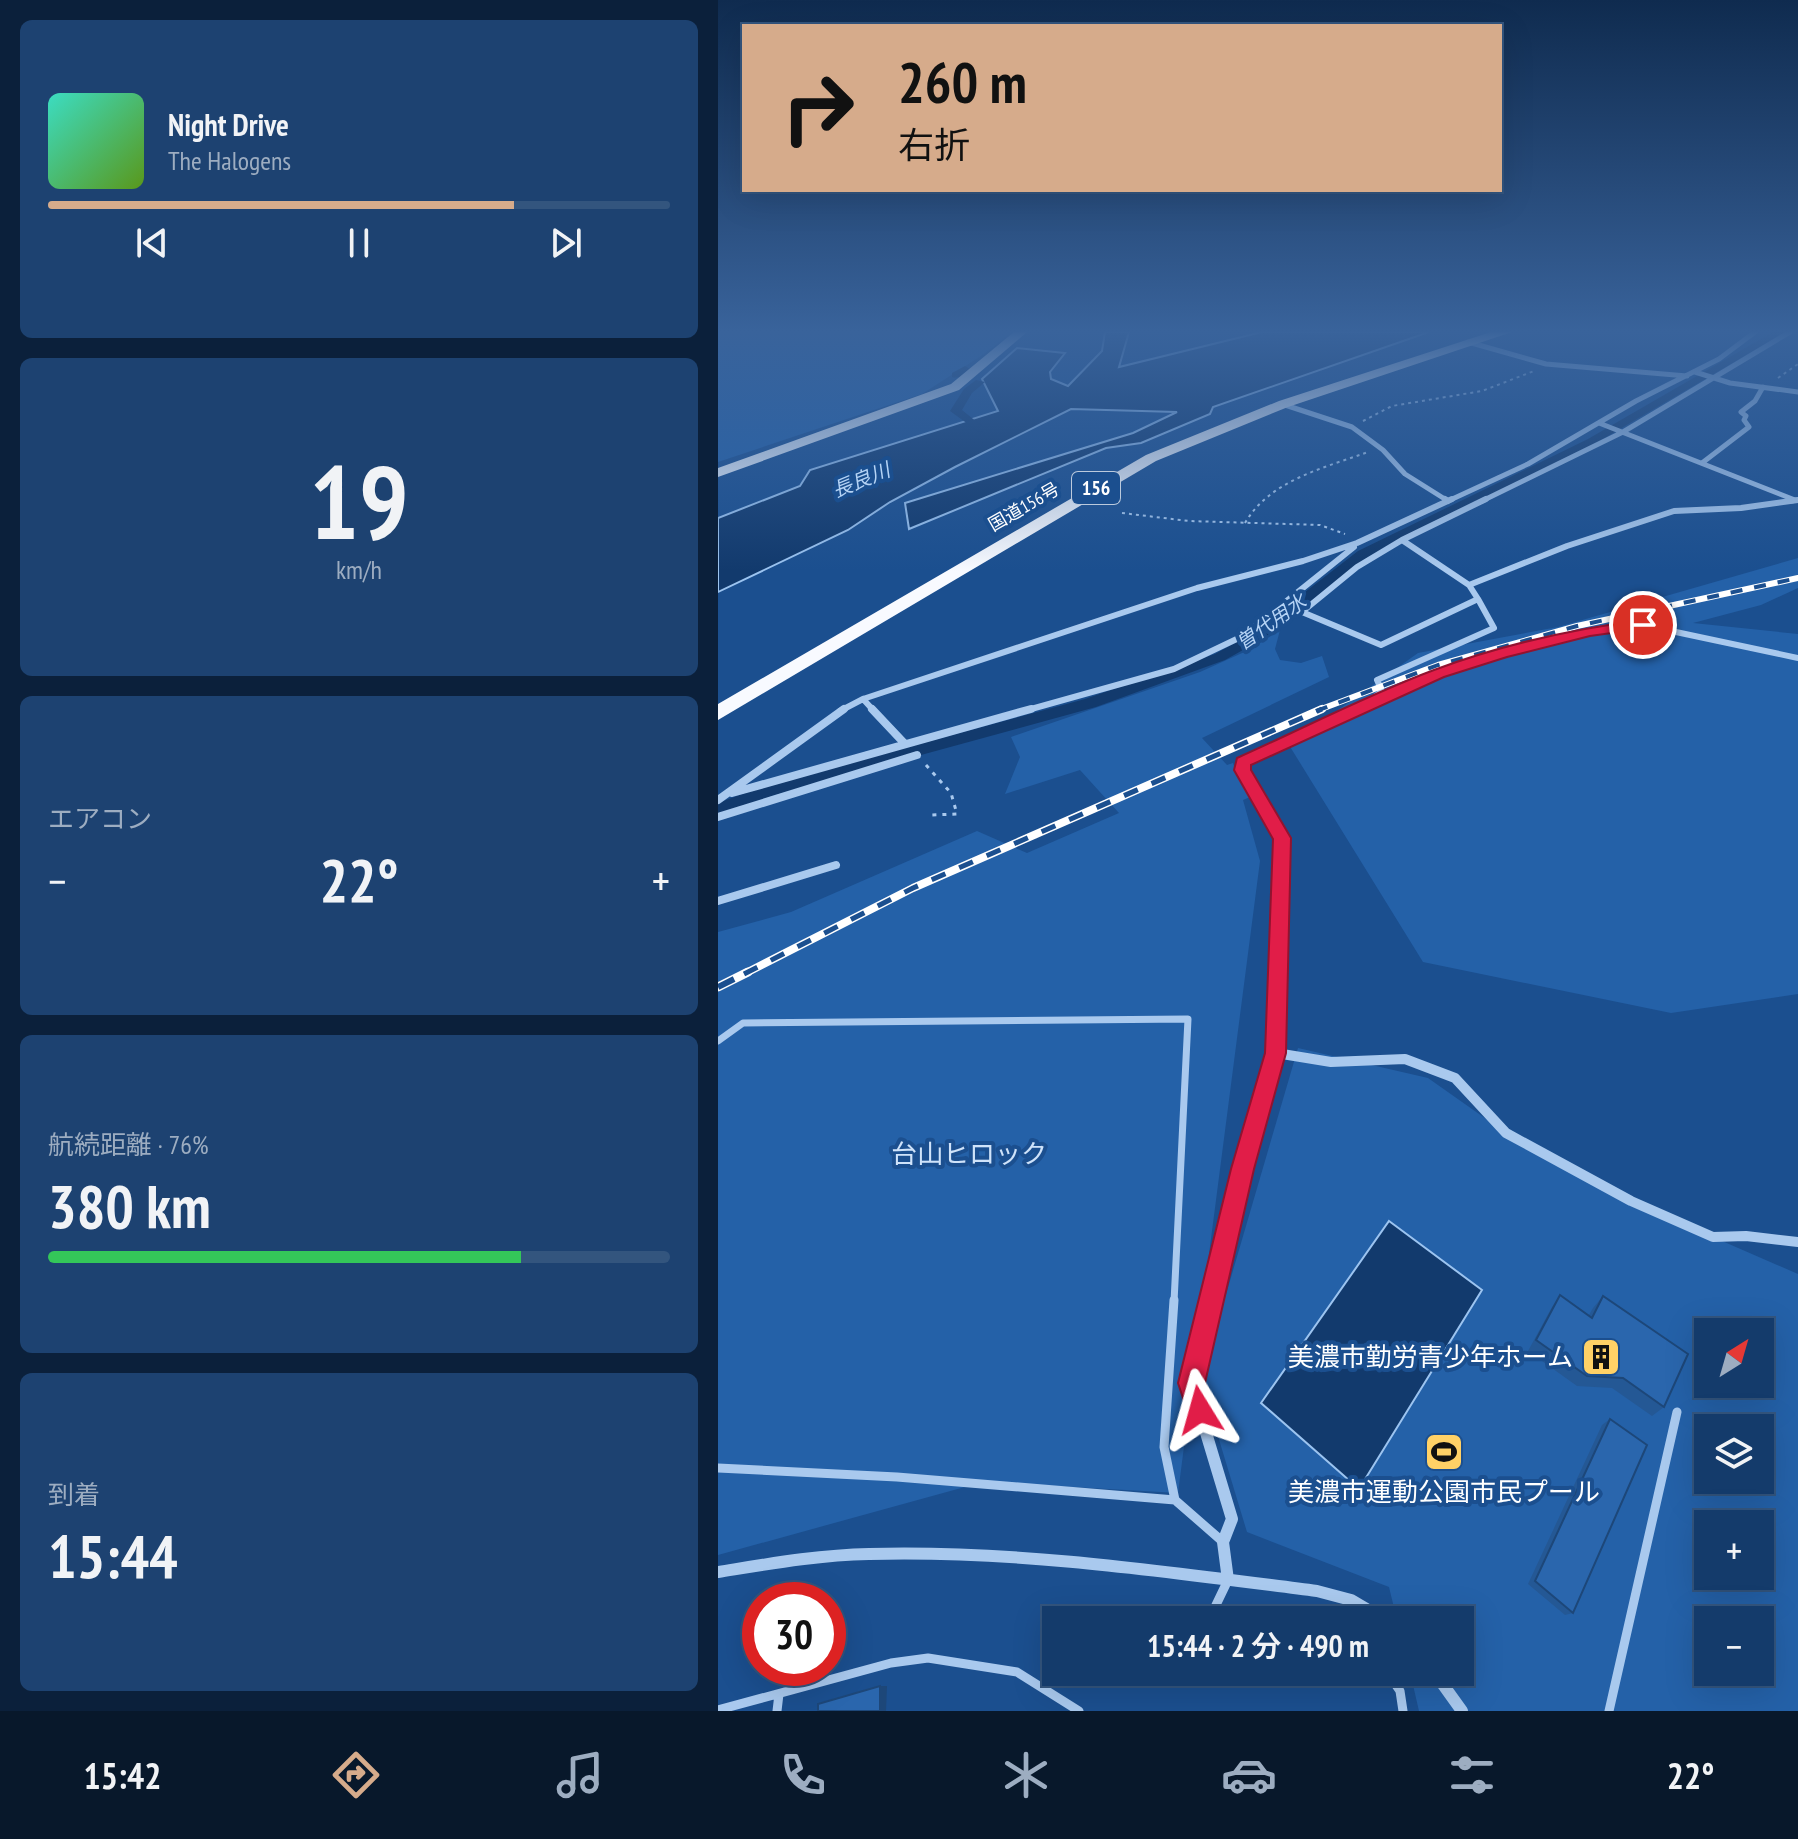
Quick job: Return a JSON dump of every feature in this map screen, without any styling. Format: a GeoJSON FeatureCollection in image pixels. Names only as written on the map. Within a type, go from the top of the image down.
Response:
{"type":"FeatureCollection","features":[{"type":"Feature","properties":{"kind":"highway","name":"国道156号"},"geometry":{"type":"LineString","coordinates":[[718,713],[1131,469],[1220,427],[1260,412]]}},
{"type":"Feature","properties":{"kind":"main road"},"geometry":{"type":"LineString","coordinates":[[718,473],[886,412]]}},
{"type":"Feature","properties":{"kind":"street"},"geometry":{"type":"LineString","coordinates":[[1305,412],[1353,428],[1405,474],[1448,501]]}},
{"type":"Feature","properties":{"kind":"street"},"geometry":{"type":"LineString","coordinates":[[722,797],[829,717],[863,699],[1197,588],[1318,557],[1357,543],[1515,472],[1620,412]]}},
{"type":"Feature","properties":{"kind":"street"},"geometry":{"type":"LineString","coordinates":[[1478,599],[1381,645],[1302,612],[1357,567],[1402,540],[1653,412]]}},
{"type":"Feature","properties":{"kind":"street"},"geometry":{"type":"LineString","coordinates":[[1702,463],[1749,427],[1741,412]]}},
{"type":"Feature","properties":{"kind":"street"},"geometry":{"type":"LineString","coordinates":[[1599,423],[1797,500]]}},
{"type":"Feature","properties":{"kind":"street"},"geometry":{"type":"LineString","coordinates":[[1515,472],[1526,479]]}},
{"type":"Feature","properties":{"kind":"street"},"geometry":{"type":"LineString","coordinates":[[1469,585],[1567,546],[1674,511],[1741,508],[1797,500]]}},
{"type":"Feature","properties":{"kind":"street"},"geometry":{"type":"LineString","coordinates":[[1416,518],[1429,526]]}},
{"type":"Feature","properties":{"kind":"street"},"geometry":{"type":"LineString","coordinates":[[1363,707],[1382,691],[1377,680],[1494,628],[1469,585],[1402,540]]}},
{"type":"Feature","properties":{"kind":"street"},"geometry":{"type":"LineString","coordinates":[[722,797],[1158,675],[1211,653],[1268,618],[1357,543]]}},
{"type":"Feature","properties":{"kind":"street"},"geometry":{"type":"LineString","coordinates":[[1228,1580],[1223,1542],[1232,1519],[1191,1383],[1243,1169],[1276,1053],[1282,838],[1242,770],[1243,762],[1438,674],[1503,653],[1590,631],[1643,625],[1798,658]]}},
{"type":"Feature","properties":{"kind":"street"},"geometry":{"type":"LineString","coordinates":[[863,699],[905,744]]}},
{"type":"Feature","properties":{"kind":"street"},"geometry":{"type":"LineString","coordinates":[[718,817],[917,755]]}},
{"type":"Feature","properties":{"kind":"street"},"geometry":{"type":"LineString","coordinates":[[718,901],[836,865]]}},
{"type":"Feature","properties":{"kind":"street"},"geometry":{"type":"LineString","coordinates":[[1276,1053],[1331,1062],[1405,1059],[1455,1078],[1506,1133],[1631,1201],[1713,1237],[1746,1236],[1798,1242]]}},
{"type":"Feature","properties":{"kind":"street"},"geometry":{"type":"LineString","coordinates":[[718,1572],[821,1556],[960,1551],[1317,1591],[1351,1600],[1361,1606]]}},
{"type":"Feature","properties":{"kind":"street"},"geometry":{"type":"LineString","coordinates":[[1444,1686],[1462,1711]]}},
{"type":"Feature","properties":{"kind":"lane"},"geometry":{"type":"LineString","coordinates":[[718,1041],[743,1023],[1188,1019],[1179,1232],[1164,1447],[1175,1500]]}},
{"type":"Feature","properties":{"kind":"lane"},"geometry":{"type":"LineString","coordinates":[[1609,1711],[1677,1412]]}},
{"type":"Feature","properties":{"kind":"lane"},"geometry":{"type":"LineString","coordinates":[[718,1468],[897,1477],[1175,1500],[1223,1542]]}},
{"type":"Feature","properties":{"kind":"lane"},"geometry":{"type":"LineString","coordinates":[[1217,1606],[1228,1580]]}},
{"type":"Feature","properties":{"kind":"lane"},"geometry":{"type":"LineString","coordinates":[[718,1710],[891,1663],[928,1658],[1017,1672],[1079,1711]]}},
{"type":"Feature","properties":{"kind":"lane"},"geometry":{"type":"LineString","coordinates":[[1397,1686],[1403,1711]]}},
{"type":"Feature","properties":{"kind":"lane"},"geometry":{"type":"LineString","coordinates":[[777,1711],[779,1694]]}},
{"type":"Feature","properties":{"kind":"path"},"geometry":{"type":"LineString","coordinates":[[1353,428],[1377,412]]}},
{"type":"Feature","properties":{"kind":"path"},"geometry":{"type":"LineString","coordinates":[[1245,523],[1253,508],[1273,492],[1311,473],[1379,448]]}},
{"type":"Feature","properties":{"kind":"path"},"geometry":{"type":"LineString","coordinates":[[1122,513],[1245,523],[1320,525],[1335,529],[1357,543]]}},
{"type":"Feature","properties":{"kind":"path"},"geometry":{"type":"LineString","coordinates":[[917,755],[957,802],[957,814],[930,815]]}},
{"type":"Feature","properties":{"kind":"green space"},"geometry":{"type":"Polygon","coordinates":[[[718,412],[868,412],[718,462],[718,412]]]}},
{"type":"Feature","properties":{"kind":"green space"},"geometry":{"type":"Polygon","coordinates":[[[1798,558],[1798,588],[1761,605],[1693,623],[1798,634],[1798,994],[1671,1013],[1423,962],[1289,745],[1418,653],[1558,627],[1798,558]]]}},
{"type":"Feature","properties":{"kind":"green space","name":"台山ヒロック"},"geometry":{"type":"Polygon","coordinates":[[[1280,630],[1275,649],[1280,660],[1301,663],[1322,656],[1329,677],[1202,738],[1227,765],[1233,763],[1237,775],[1255,795],[1243,800],[1260,861],[1178,1493],[983,1482],[718,1555],[718,932],[791,912],[977,831],[1027,853],[1119,813],[1080,770],[1005,794],[1020,757],[1011,737],[1200,672],[1251,649],[1280,630]]]}},
{"type":"Feature","properties":{"kind":"green space"},"geometry":{"type":"Polygon","coordinates":[[[1298,1048],[1428,1078],[1506,1133],[1589,1183],[1798,1274],[1798,1711],[1419,1711],[1413,1686],[1474,1686],[1474,1606],[1394,1606],[1389,1587],[1247,1532],[1201,1380],[1298,1048]]]}},
{"type":"Feature","properties":{"kind":"water","name":"長良川"},"geometry":{"type":"Polygon","coordinates":[[[995,412],[1065,412],[890,502],[848,530],[718,592],[718,518],[800,486],[810,470],[995,412]]]}},
{"type":"Feature","properties":{"kind":"water"},"geometry":{"type":"Polygon","coordinates":[[[1172,412],[1211,412],[1141,443],[1106,448],[909,529],[905,503],[1133,433],[1177,412],[1172,412]]]}},
{"type":"Feature","properties":{"kind":"water"},"geometry":{"type":"Polygon","coordinates":[[[1389,1221],[1482,1290],[1359,1489],[1261,1403],[1389,1221]]]}},
{"type":"Feature","properties":{"kind":"building","name":"美濃市勤労青少年ホーム"},"geometry":{"type":"Polygon","coordinates":[[[1560,1295],[1592,1318],[1603,1296],[1688,1354],[1664,1407],[1623,1378],[1587,1376],[1536,1340],[1560,1295]]]}},
{"type":"Feature","properties":{"kind":"building"},"geometry":{"type":"Polygon","coordinates":[[[1610,1419],[1647,1445],[1573,1613],[1535,1581],[1610,1419]]]}},
{"type":"Feature","properties":{"kind":"building"},"geometry":{"type":"Polygon","coordinates":[[[880,1686],[880,1711],[818,1711],[818,1704],[880,1686]]]}},
{"type":"Feature","properties":{"kind":"waterway"},"geometry":{"type":"LineString","coordinates":[[957,412],[979,429]]}},
{"type":"Feature","properties":{"kind":"waterway","name":"曽代用水"},"geometry":{"type":"LineString","coordinates":[[718,810],[770,790],[1090,703],[1220,657],[1256,637],[1363,554],[1592,441],[1642,412]]}},
{"type":"Feature","properties":{"kind":"railway"},"geometry":{"type":"LineString","coordinates":[[1316,711],[1438,665],[1577,626],[1798,578]]}},
{"type":"Feature","properties":{"kind":"railway"},"geometry":{"type":"LineString","coordinates":[[744,974],[913,888],[1322,709]]}},
{"type":"Feature","properties":{"kind":"railway"},"geometry":{"type":"LineString","coordinates":[[744,974],[748,972]]}},
{"type":"Feature","properties":{"kind":"railway"},"geometry":{"type":"LineString","coordinates":[[718,987],[744,974]]}},
{"type":"Feature","properties":{"kind":"place","name":"美濃市勤労青少年ホーム"},"geometry":{"type":"Point","coordinates":[1601,1357]}},
{"type":"Feature","properties":{"kind":"place","name":"美濃市運動公園市民プール"},"geometry":{"type":"Point","coordinates":[1444,1452]}},
{"type":"Feature","properties":{"kind":"route"},"geometry":{"type":"LineString","coordinates":[[1200,1410],[1191,1383],[1243,1169],[1276,1053],[1282,838],[1242,770],[1243,762],[1438,674],[1503,653],[1590,631],[1643,625]]}}]}
